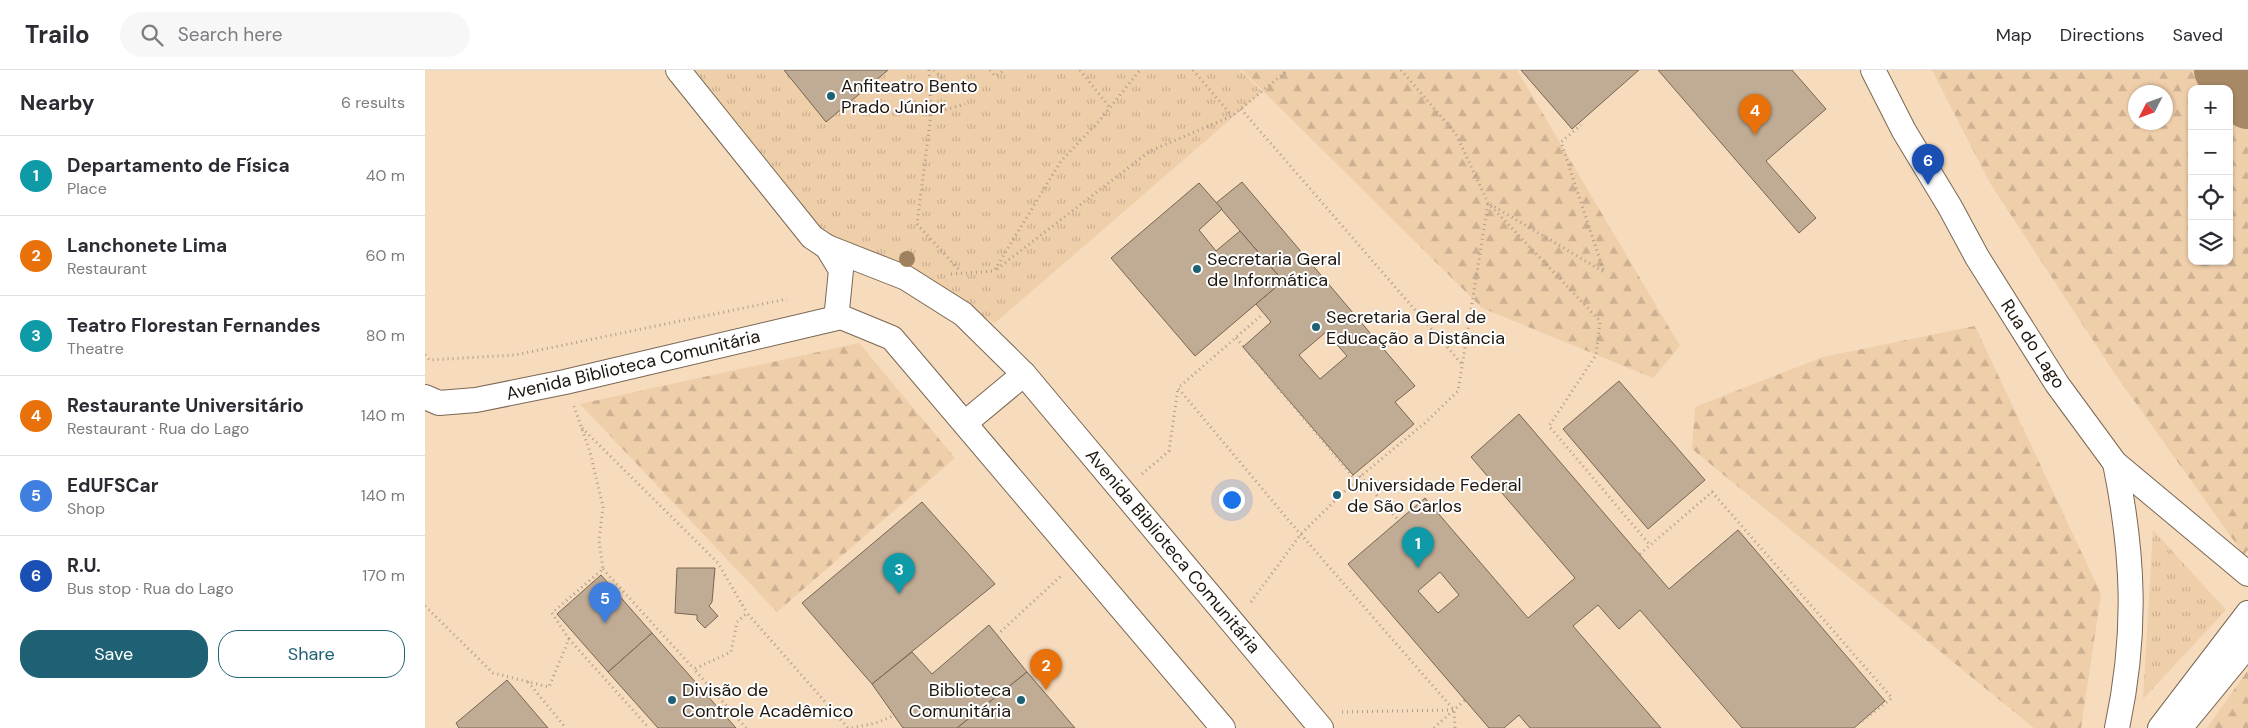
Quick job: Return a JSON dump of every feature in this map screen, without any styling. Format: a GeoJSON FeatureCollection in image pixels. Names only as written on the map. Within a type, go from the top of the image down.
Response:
{"type":"FeatureCollection","features":[{"type":"Feature","properties":{"kind":"street","name":"Avenida Biblioteca Comunitária"},"geometry":{"type":"LineString","coordinates":[[678,70],[806,231],[827,247],[906,278],[963,314],[1024,374],[1314,720]]}},
{"type":"Feature","properties":{"kind":"street","name":"Rua do Lago"},"geometry":{"type":"LineString","coordinates":[[1873,70],[1904,132],[1950,207],[1977,257],[2057,384],[2115,462],[2248,574]]}},
{"type":"Feature","properties":{"kind":"street","name":"Avenida Biblioteca Comunitária"},"geometry":{"type":"LineString","coordinates":[[425,397],[439,403],[476,400],[565,382],[841,317],[837,310],[841,270],[827,247]]}},
{"type":"Feature","properties":{"kind":"street"},"geometry":{"type":"LineString","coordinates":[[841,317],[892,338],[1223,728]]}},
{"type":"Feature","properties":{"kind":"street"},"geometry":{"type":"LineString","coordinates":[[965,423],[1024,374]]}},
{"type":"Feature","properties":{"kind":"street"},"geometry":{"type":"LineString","coordinates":[[2115,462],[2127,518],[2132,575],[2132,632],[2126,688],[2117,728]]}},
{"type":"Feature","properties":{"kind":"street"},"geometry":{"type":"LineString","coordinates":[[2160,728],[2248,613]]}},
{"type":"Feature","properties":{"kind":"street"},"geometry":{"type":"LineString","coordinates":[[2180,728],[2248,645]]}},
{"type":"Feature","properties":{"kind":"path"},"geometry":{"type":"LineString","coordinates":[[929,70],[931,114],[917,224],[961,273]]}},
{"type":"Feature","properties":{"kind":"path"},"geometry":{"type":"LineString","coordinates":[[934,70],[952,88]]}},
{"type":"Feature","properties":{"kind":"path"},"geometry":{"type":"LineString","coordinates":[[990,70],[995,76],[1005,70]]}},
{"type":"Feature","properties":{"kind":"path"},"geometry":{"type":"LineString","coordinates":[[1080,70],[1110,108]]}},
{"type":"Feature","properties":{"kind":"path"},"geometry":{"type":"LineString","coordinates":[[1193,70],[1232,116]]}},
{"type":"Feature","properties":{"kind":"path"},"geometry":{"type":"LineString","coordinates":[[994,271],[1150,151],[1232,116],[1288,70]]}},
{"type":"Feature","properties":{"kind":"path"},"geometry":{"type":"LineString","coordinates":[[1401,70],[1456,134],[1488,203],[1600,321],[1596,355],[1549,426],[1651,545]]}},
{"type":"Feature","properties":{"kind":"path"},"geometry":{"type":"LineString","coordinates":[[931,114],[965,104]]}},
{"type":"Feature","properties":{"kind":"path"},"geometry":{"type":"LineString","coordinates":[[1241,109],[1462,364]]}},
{"type":"Feature","properties":{"kind":"path"},"geometry":{"type":"LineString","coordinates":[[1488,203],[1604,272],[1561,142],[1581,126]]}},
{"type":"Feature","properties":{"kind":"path"},"geometry":{"type":"LineString","coordinates":[[1234,624],[1301,534],[1360,476],[1425,422],[1458,391],[1488,203]]}},
{"type":"Feature","properties":{"kind":"path"},"geometry":{"type":"LineString","coordinates":[[1122,491],[1169,451],[1178,388],[1264,313]]}},
{"type":"Feature","properties":{"kind":"path"},"geometry":{"type":"LineString","coordinates":[[1236,338],[1356,480]]}},
{"type":"Feature","properties":{"kind":"path"},"geometry":{"type":"LineString","coordinates":[[565,382],[590,452],[603,508],[599,540],[603,570],[746,728]]}},
{"type":"Feature","properties":{"kind":"path"},"geometry":{"type":"LineString","coordinates":[[1178,388],[1301,534],[1454,710],[1455,728]]}},
{"type":"Feature","properties":{"kind":"path"},"geometry":{"type":"LineString","coordinates":[[582,428],[718,563],[747,613],[848,728]]}},
{"type":"Feature","properties":{"kind":"path"},"geometry":{"type":"LineString","coordinates":[[1360,476],[1399,521]]}},
{"type":"Feature","properties":{"kind":"path"},"geometry":{"type":"LineString","coordinates":[[1640,554],[1712,492],[1892,698],[1862,721]]}},
{"type":"Feature","properties":{"kind":"path"},"geometry":{"type":"LineString","coordinates":[[997,635],[1080,558]]}},
{"type":"Feature","properties":{"kind":"path"},"geometry":{"type":"LineString","coordinates":[[603,570],[552,613],[569,639],[649,728]]}},
{"type":"Feature","properties":{"kind":"path"},"geometry":{"type":"LineString","coordinates":[[425,606],[493,673],[549,687],[569,639]]}},
{"type":"Feature","properties":{"kind":"path"},"geometry":{"type":"LineString","coordinates":[[694,669],[731,652],[737,622],[747,613]]}},
{"type":"Feature","properties":{"kind":"path"},"geometry":{"type":"LineString","coordinates":[[527,681],[566,728]]}},
{"type":"Feature","properties":{"kind":"path"},"geometry":{"type":"LineString","coordinates":[[1434,728],[1465,700]]}},
{"type":"Feature","properties":{"kind":"path"},"geometry":{"type":"LineString","coordinates":[[1314,720],[1454,710]]}},
{"type":"Feature","properties":{"kind":"path"},"geometry":{"type":"LineString","coordinates":[[852,728],[876,723],[893,716]]}},
{"type":"Feature","properties":{"kind":"shaded area","name":"Universidade Federal de São Carlos"},"geometry":{"type":"Polygon","coordinates":[[[425,70],[2248,70],[2248,728],[425,728],[425,70]]]}},
{"type":"Feature","properties":{"kind":"green space"},"geometry":{"type":"Polygon","coordinates":[[[678,70],[1240,70],[1262,92],[995,323],[966,307],[827,247],[678,70]]]}},
{"type":"Feature","properties":{"kind":"green space"},"geometry":{"type":"Polygon","coordinates":[[[1242,70],[1517,70],[1680,346],[1653,378],[1482,308],[1242,70]]]}},
{"type":"Feature","properties":{"kind":"green space"},"geometry":{"type":"Polygon","coordinates":[[[1932,70],[2248,70],[2248,550],[2244,555],[2113,371],[1990,183],[1932,70]]]}},
{"type":"Feature","properties":{"kind":"green space"},"geometry":{"type":"Polygon","coordinates":[[[1975,326],[2101,594],[2081,728],[2034,728],[1692,449],[1695,407],[1823,357],[1975,326]]]}},
{"type":"Feature","properties":{"kind":"green space"},"geometry":{"type":"Polygon","coordinates":[[[859,343],[955,458],[777,612],[580,404],[859,343]]]}},
{"type":"Feature","properties":{"kind":"green space"},"geometry":{"type":"Polygon","coordinates":[[[2153,530],[2226,610],[2143,699],[2153,530]]]}},
{"type":"Feature","properties":{"kind":"green space"},"geometry":{"type":"Polygon","coordinates":[[[2248,670],[2248,728],[2207,728],[2248,670]]]}},
{"type":"Feature","properties":{"kind":"building","name":"Anfiteatro Bento Prado Júnior"},"geometry":{"type":"Polygon","coordinates":[[[784,70],[888,70],[826,122],[784,70]]]}},
{"type":"Feature","properties":{"kind":"building"},"geometry":{"type":"Polygon","coordinates":[[[1521,70],[1639,70],[1572,129],[1521,70]]]}},
{"type":"Feature","properties":{"kind":"building"},"geometry":{"type":"Polygon","coordinates":[[[1658,70],[1792,70],[1826,109],[1766,161],[1816,218],[1799,233],[1658,70]]]}},
{"type":"Feature","properties":{"kind":"building","name":"Secretaria Geral de Educação a Distância"},"geometry":{"type":"Polygon","coordinates":[[[1242,182],[1415,386],[1395,402],[1414,424],[1353,475],[1243,347],[1271,322],[1256,304],[1283,281],[1216,203],[1242,182]],[[1326,332],[1299,355],[1320,379],[1347,356],[1326,332]]]}},
{"type":"Feature","properties":{"kind":"building","name":"Secretaria Geral de Informática"},"geometry":{"type":"Polygon","coordinates":[[[1199,183],[1222,209],[1199,230],[1216,251],[1240,231],[1283,281],[1195,356],[1111,258],[1199,183]]]}},
{"type":"Feature","properties":{"kind":"building"},"geometry":{"type":"Polygon","coordinates":[[[1619,381],[1705,480],[1648,529],[1563,429],[1619,381]]]}},
{"type":"Feature","properties":{"kind":"building"},"geometry":{"type":"Polygon","coordinates":[[[1519,414],[1669,589],[1738,530],[1885,701],[1854,728],[1742,728],[1640,610],[1619,629],[1598,605],[1573,626],[1661,728],[1530,728],[1519,715],[1504,728],[1489,728],[1348,564],[1425,498],[1528,618],[1575,578],[1471,457],[1519,414]],[[1440,572],[1418,591],[1438,613],[1459,595],[1440,572]]]}},
{"type":"Feature","properties":{"kind":"building"},"geometry":{"type":"Polygon","coordinates":[[[922,502],[995,584],[872,684],[802,603],[922,502]]]}},
{"type":"Feature","properties":{"kind":"building"},"geometry":{"type":"Polygon","coordinates":[[[677,568],[715,568],[712,602],[709,606],[718,616],[705,628],[697,620],[697,615],[675,613],[677,568]]]}},
{"type":"Feature","properties":{"kind":"building"},"geometry":{"type":"Polygon","coordinates":[[[601,575],[652,633],[608,672],[557,614],[601,575]]]}},
{"type":"Feature","properties":{"kind":"building"},"geometry":{"type":"Polygon","coordinates":[[[989,625],[1027,672],[957,728],[903,728],[872,684],[912,652],[932,674],[989,625]]]}},
{"type":"Feature","properties":{"kind":"building","name":"Divisão de Controle Acadêmico"},"geometry":{"type":"Polygon","coordinates":[[[652,633],[736,728],[658,728],[608,672],[652,633]]]}},
{"type":"Feature","properties":{"kind":"building","name":"Biblioteca Comunitária"},"geometry":{"type":"Polygon","coordinates":[[[1027,672],[1075,728],[957,728],[1027,672]]]}},
{"type":"Feature","properties":{"kind":"building"},"geometry":{"type":"Polygon","coordinates":[[[507,680],[548,728],[459,728],[456,723],[507,680]]]}},
{"type":"Feature","properties":{"kind":"waterway"},"geometry":{"type":"LineString","coordinates":[[2221,70],[2248,102]]}},
{"type":"Feature","properties":{"kind":"place","name":"Anfiteatro Bento Prado Júnior"},"geometry":{"type":"Point","coordinates":[831,96]}},
{"type":"Feature","properties":{"kind":"place","name":"Restaurante Universitário"},"geometry":{"type":"Point","coordinates":[1755,135]}},
{"type":"Feature","properties":{"kind":"place","name":"R.U."},"geometry":{"type":"Point","coordinates":[1928,185]}},
{"type":"Feature","properties":{"kind":"place","name":"Secretaria Geral de Informática"},"geometry":{"type":"Point","coordinates":[1197,269]}},
{"type":"Feature","properties":{"kind":"place","name":"Secretaria Geral de Educação a Distância"},"geometry":{"type":"Point","coordinates":[1316,327]}},
{"type":"Feature","properties":{"kind":"place","name":"Universidade Federal de São Carlos"},"geometry":{"type":"Point","coordinates":[1337,495]}},
{"type":"Feature","properties":{"kind":"place","name":"Departamento de Física"},"geometry":{"type":"Point","coordinates":[1418,568]}},
{"type":"Feature","properties":{"kind":"place","name":"Teatro Florestan Fernandes"},"geometry":{"type":"Point","coordinates":[899,594]}},
{"type":"Feature","properties":{"kind":"place","name":"EdUFSCar"},"geometry":{"type":"Point","coordinates":[605,623]}},
{"type":"Feature","properties":{"kind":"place","name":"Lanchonete Lima"},"geometry":{"type":"Point","coordinates":[1046,690]}},
{"type":"Feature","properties":{"kind":"place","name":"Divisão de Controle Acadêmico"},"geometry":{"type":"Point","coordinates":[672,700]}},
{"type":"Feature","properties":{"kind":"place","name":"Biblioteca Comunitária"},"geometry":{"type":"Point","coordinates":[1021,700]}}]}
